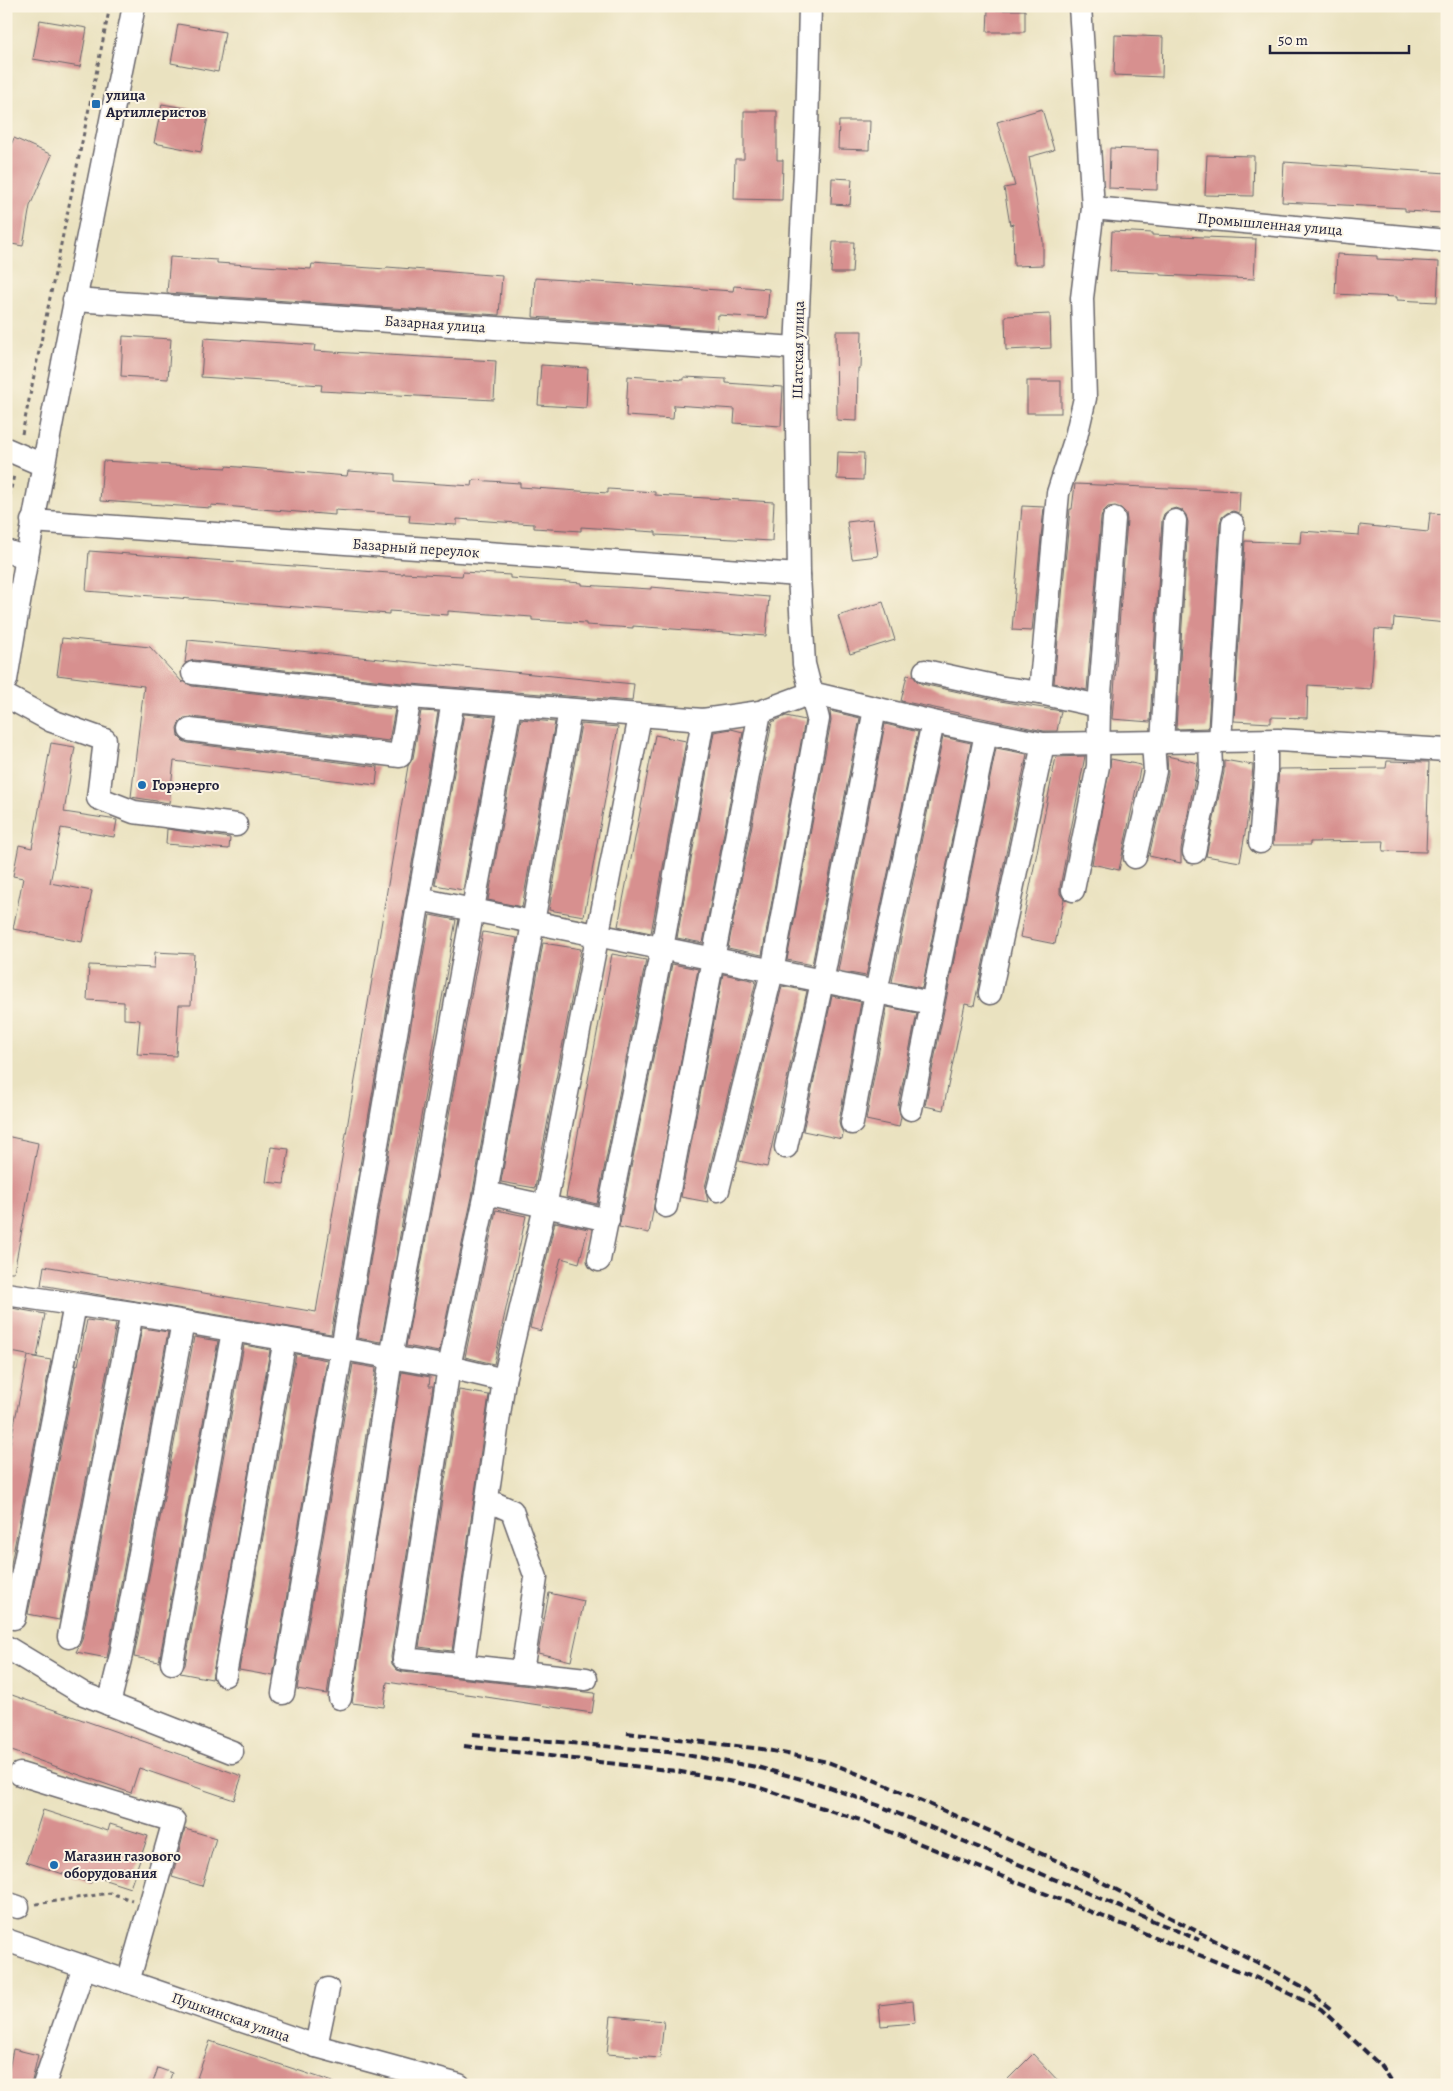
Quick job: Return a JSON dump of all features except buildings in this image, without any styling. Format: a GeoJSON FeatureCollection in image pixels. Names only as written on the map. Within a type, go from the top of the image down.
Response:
{"type":"FeatureCollection","features":[{"type":"Feature","properties":{"kind":"street"},"geometry":{"type":"LineString","coordinates":[[6,680],[16,554],[32,522],[74,300],[134,6]]}},
{"type":"Feature","properties":{"kind":"street","name":"Шатская улица"},"geometry":{"type":"LineString","coordinates":[[718,1190],[772,972],[818,719],[804,664],[799,575],[796,348],[807,129],[810,6]]}},
{"type":"Feature","properties":{"kind":"street"},"geometry":{"type":"LineString","coordinates":[[1040,693],[1058,494],[1076,437],[1085,398],[1082,298],[1093,208],[1080,6]]}},
{"type":"Feature","properties":{"kind":"street","name":"Промышленная улица"},"geometry":{"type":"LineString","coordinates":[[1093,208],[1447,240]]}},
{"type":"Feature","properties":{"kind":"street","name":"Базарная улица"},"geometry":{"type":"LineString","coordinates":[[74,300],[796,348]]}},
{"type":"Feature","properties":{"kind":"street"},"geometry":{"type":"LineString","coordinates":[[12,452],[43,465]]}},
{"type":"Feature","properties":{"kind":"street"},"geometry":{"type":"LineString","coordinates":[[1074,890],[1098,766],[1099,706],[1114,519]]}},
{"type":"Feature","properties":{"kind":"street"},"geometry":{"type":"LineString","coordinates":[[1135,856],[1155,771],[1174,521]]}},
{"type":"Feature","properties":{"kind":"street","name":"Базарный переулок"},"geometry":{"type":"LineString","coordinates":[[32,522],[799,575]]}},
{"type":"Feature","properties":{"kind":"street"},"geometry":{"type":"LineString","coordinates":[[1194,852],[1215,742],[1233,524]]}},
{"type":"Feature","properties":{"kind":"street"},"geometry":{"type":"LineString","coordinates":[[925,671],[1099,706]]}},
{"type":"Feature","properties":{"kind":"street"},"geometry":{"type":"LineString","coordinates":[[193,673],[453,701],[702,720],[760,712],[811,693],[933,722],[1043,744],[1266,740],[1447,750]]}},
{"type":"Feature","properties":{"kind":"street"},"geometry":{"type":"LineString","coordinates":[[6,696],[52,721],[105,740],[98,798],[134,812],[236,825]]}},
{"type":"Feature","properties":{"kind":"street"},"geometry":{"type":"LineString","coordinates":[[190,730],[400,756],[410,697]]}},
{"type":"Feature","properties":{"kind":"street"},"geometry":{"type":"LineString","coordinates":[[283,1693],[453,701]]}},
{"type":"Feature","properties":{"kind":"street"},"geometry":{"type":"LineString","coordinates":[[340,1698],[391,1358],[510,706]]}},
{"type":"Feature","properties":{"kind":"street"},"geometry":{"type":"LineString","coordinates":[[786,1146],[822,982],[875,709]]}},
{"type":"Feature","properties":{"kind":"street"},"geometry":{"type":"LineString","coordinates":[[570,710],[486,1193],[448,1367],[404,1659],[586,1679]]}},
{"type":"Feature","properties":{"kind":"street"},"geometry":{"type":"LineString","coordinates":[[666,1206],[760,712]]}},
{"type":"Feature","properties":{"kind":"street"},"geometry":{"type":"LineString","coordinates":[[463,1665],[504,1380],[544,1207],[640,716]]}},
{"type":"Feature","properties":{"kind":"street"},"geometry":{"type":"LineString","coordinates":[[600,1260],[662,948],[702,720]]}},
{"type":"Feature","properties":{"kind":"street"},"geometry":{"type":"LineString","coordinates":[[852,1123],[876,992],[933,722]]}},
{"type":"Feature","properties":{"kind":"street"},"geometry":{"type":"LineString","coordinates":[[911,1109],[986,733]]}},
{"type":"Feature","properties":{"kind":"street"},"geometry":{"type":"LineString","coordinates":[[1260,842],[1266,769],[1266,740]]}},
{"type":"Feature","properties":{"kind":"street"},"geometry":{"type":"LineString","coordinates":[[990,993],[1043,744]]}},
{"type":"Feature","properties":{"kind":"street"},"geometry":{"type":"LineString","coordinates":[[419,899],[931,1003]]}},
{"type":"Feature","properties":{"kind":"street"},"geometry":{"type":"LineString","coordinates":[[486,1193],[608,1220]]}},
{"type":"Feature","properties":{"kind":"street"},"geometry":{"type":"LineString","coordinates":[[6,1294],[132,1313],[448,1367],[504,1380]]}},
{"type":"Feature","properties":{"kind":"street"},"geometry":{"type":"LineString","coordinates":[[14,1618],[75,1304]]}},
{"type":"Feature","properties":{"kind":"street"},"geometry":{"type":"LineString","coordinates":[[69,1637],[132,1313]]}},
{"type":"Feature","properties":{"kind":"street"},"geometry":{"type":"LineString","coordinates":[[109,1704],[121,1655],[183,1322]]}},
{"type":"Feature","properties":{"kind":"street"},"geometry":{"type":"LineString","coordinates":[[172,1663],[233,1331]]}},
{"type":"Feature","properties":{"kind":"street"},"geometry":{"type":"LineString","coordinates":[[224,1675],[285,1339]]}},
{"type":"Feature","properties":{"kind":"street"},"geometry":{"type":"LineString","coordinates":[[486,1500],[512,1511],[536,1578],[522,1672]]}},
{"type":"Feature","properties":{"kind":"street"},"geometry":{"type":"LineString","coordinates":[[6,1647],[84,1694],[232,1752]]}},
{"type":"Feature","properties":{"kind":"street"},"geometry":{"type":"LineString","coordinates":[[20,1774],[174,1821],[128,1982]]}},
{"type":"Feature","properties":{"kind":"street","name":"Пушкинская улица"},"geometry":{"type":"LineString","coordinates":[[6,1940],[316,2046],[459,2085]]}},
{"type":"Feature","properties":{"kind":"street"},"geometry":{"type":"LineString","coordinates":[[44,2085],[84,1967]]}},
{"type":"Feature","properties":{"kind":"street"},"geometry":{"type":"LineString","coordinates":[[316,2046],[328,1989]]}},
{"type":"Feature","properties":{"kind":"path"},"geometry":{"type":"LineString","coordinates":[[6,512],[12,452],[110,6]]}},
{"type":"Feature","properties":{"kind":"path"},"geometry":{"type":"LineString","coordinates":[[12,1905],[110,1893],[150,1906]]}},
{"type":"Feature","properties":{"kind":"railway"},"geometry":{"type":"LineString","coordinates":[[627,1733],[762,1749],[828,1762],[881,1783],[1078,1870],[1280,1974],[1305,1988],[1332,2010]]}},
{"type":"Feature","properties":{"kind":"railway"},"geometry":{"type":"LineString","coordinates":[[473,1734],[668,1752],[757,1767],[820,1784],[880,1806],[1199,1940]]}},
{"type":"Feature","properties":{"kind":"railway"},"geometry":{"type":"LineString","coordinates":[[464,1746],[676,1771],[754,1786],[863,1821],[1257,1978],[1321,2009],[1383,2068]]}},
{"type":"Feature","properties":{"kind":"railway"},"geometry":{"type":"LineString","coordinates":[[1380,2064],[1393,2085]]}},
{"type":"Feature","properties":{"kind":"place","name":"улица Артиллеристов"},"geometry":{"type":"Point","coordinates":[96,104]}},
{"type":"Feature","properties":{"kind":"place","name":"Горэнерго"},"geometry":{"type":"Point","coordinates":[142,785]}},
{"type":"Feature","properties":{"kind":"place","name":"Магазин газового оборудования"},"geometry":{"type":"Point","coordinates":[54,1865]}}]}
